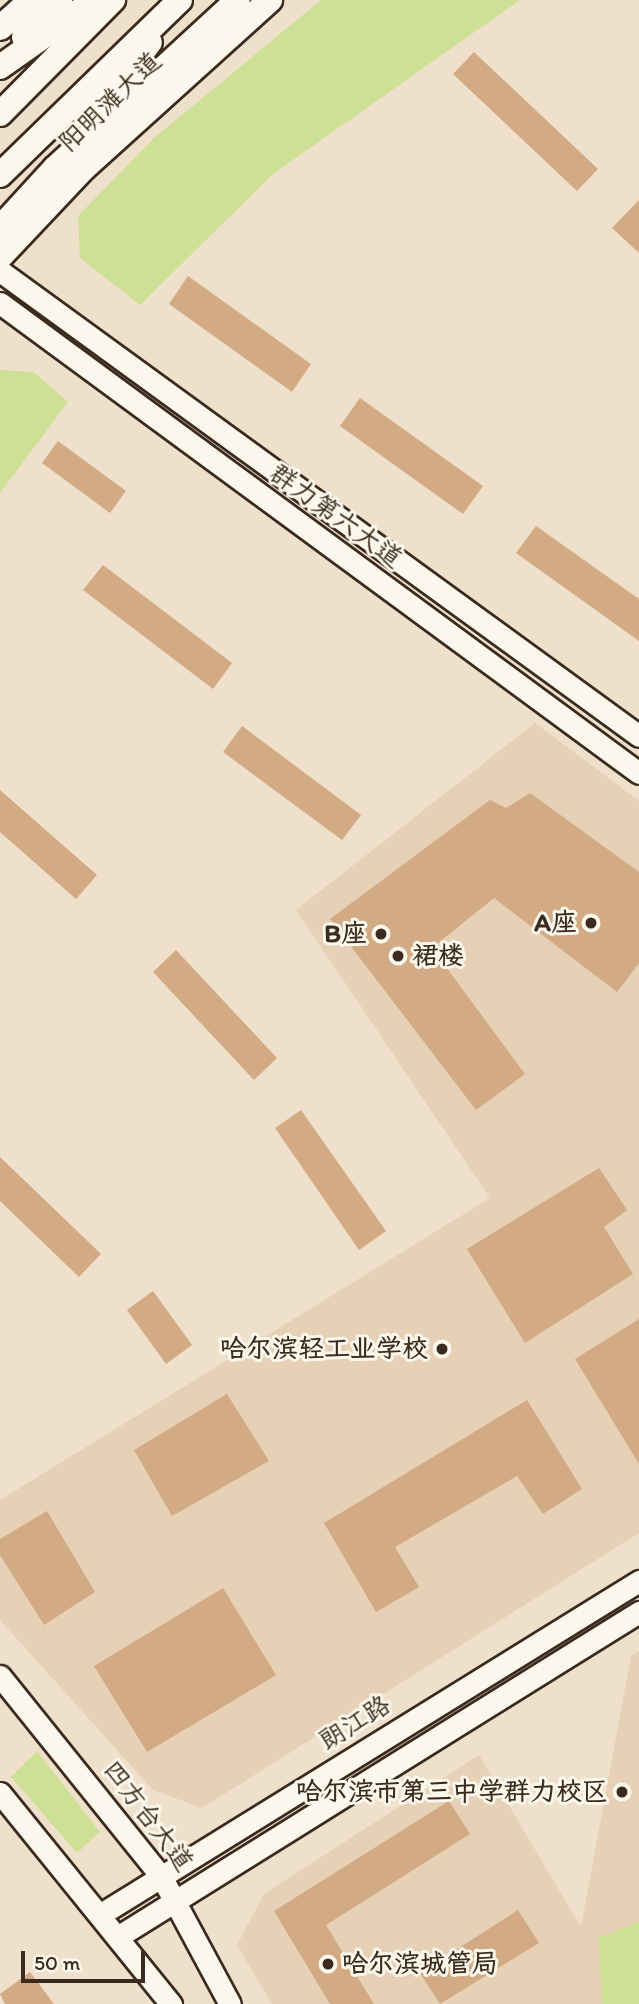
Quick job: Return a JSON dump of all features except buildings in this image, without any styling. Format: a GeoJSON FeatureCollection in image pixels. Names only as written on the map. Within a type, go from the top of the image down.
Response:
{"type":"FeatureCollection","features":[{"type":"Feature","properties":{"kind":"highway"},"geometry":{"type":"LineString","coordinates":[[0,28],[31,0]]}},
{"type":"Feature","properties":{"kind":"highway"},"geometry":{"type":"LineString","coordinates":[[0,61],[60,0]]}},
{"type":"Feature","properties":{"kind":"highway"},"geometry":{"type":"LineString","coordinates":[[0,67],[96,0]]}},
{"type":"Feature","properties":{"kind":"highway"},"geometry":{"type":"LineString","coordinates":[[0,114],[113,0]]}},
{"type":"Feature","properties":{"kind":"highway"},"geometry":{"type":"LineString","coordinates":[[0,228],[55,167],[181,0]]}},
{"type":"Feature","properties":{"kind":"highway"},"geometry":{"type":"LineString","coordinates":[[0,174],[181,0]]}},
{"type":"Feature","properties":{"kind":"highway"},"geometry":{"type":"LineString","coordinates":[[55,167],[238,0]]}},
{"type":"Feature","properties":{"kind":"highway","name":"阳明滩大道"},"geometry":{"type":"LineString","coordinates":[[0,257],[84,167],[270,0]]}},
{"type":"Feature","properties":{"kind":"main road","name":"群力第六大道"},"geometry":{"type":"LineString","coordinates":[[0,271],[639,736]]}},
{"type":"Feature","properties":{"kind":"main road","name":"群力第六大道"},"geometry":{"type":"LineString","coordinates":[[0,303],[639,773]]}},
{"type":"Feature","properties":{"kind":"main road","name":"朗江路"},"geometry":{"type":"LineString","coordinates":[[101,1914],[639,1581]]}},
{"type":"Feature","properties":{"kind":"main road","name":"朗江路"},"geometry":{"type":"LineString","coordinates":[[118,1936],[175,1898],[639,1612]]}},
{"type":"Feature","properties":{"kind":"main road","name":"四方台大道"},"geometry":{"type":"LineString","coordinates":[[0,1676],[161,1876],[230,2004]]}},
{"type":"Feature","properties":{"kind":"main road"},"geometry":{"type":"LineString","coordinates":[[0,1793],[101,1914],[171,2004]]}},
{"type":"Feature","properties":{"kind":"shaded area","name":"哈尔滨轻工业学校"},"geometry":{"type":"Polygon","coordinates":[[[535,723],[639,801],[639,1533],[202,1808],[153,1790],[0,1620],[0,1500],[490,1198],[296,910],[535,723]]]}},
{"type":"Feature","properties":{"kind":"shaded area"},"geometry":{"type":"Polygon","coordinates":[[[639,1651],[639,2004],[272,2004],[237,1945],[264,1894],[479,1755],[581,1927],[631,1656],[639,1651]]]}},
{"type":"Feature","properties":{"kind":"green space"},"geometry":{"type":"Polygon","coordinates":[[[321,0],[520,0],[273,174],[140,305],[80,258],[78,216],[154,138],[321,0]]]}},
{"type":"Feature","properties":{"kind":"green space"},"geometry":{"type":"Polygon","coordinates":[[[0,370],[34,372],[68,402],[0,493],[0,370]]]}},
{"type":"Feature","properties":{"kind":"green space"},"geometry":{"type":"Polygon","coordinates":[[[37,1751],[100,1832],[77,1853],[11,1777],[37,1751]]]}},
{"type":"Feature","properties":{"kind":"green space"},"geometry":{"type":"Polygon","coordinates":[[[639,1921],[639,2004],[602,2004],[599,1938],[639,1921]]]}},
{"type":"Feature","properties":{"kind":"place","name":"A座"},"geometry":{"type":"Point","coordinates":[591,923]}},
{"type":"Feature","properties":{"kind":"place","name":"B座"},"geometry":{"type":"Point","coordinates":[381,934]}},
{"type":"Feature","properties":{"kind":"place","name":"裙楼"},"geometry":{"type":"Point","coordinates":[398,956]}},
{"type":"Feature","properties":{"kind":"place","name":"哈尔滨轻工业学校"},"geometry":{"type":"Point","coordinates":[442,1349]}},
{"type":"Feature","properties":{"kind":"place","name":"哈尔滨市第三中学群力校区"},"geometry":{"type":"Point","coordinates":[622,1792]}},
{"type":"Feature","properties":{"kind":"place","name":"哈尔滨城管局"},"geometry":{"type":"Point","coordinates":[328,1964]}}]}
